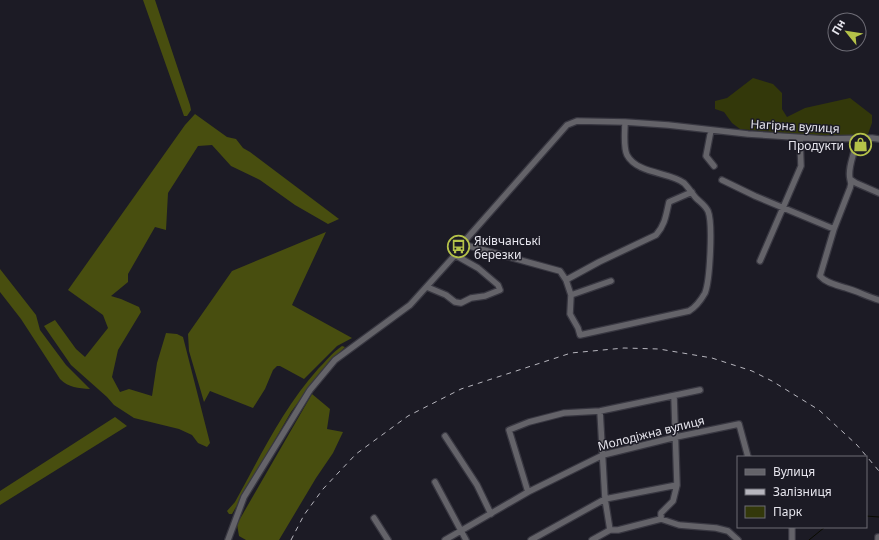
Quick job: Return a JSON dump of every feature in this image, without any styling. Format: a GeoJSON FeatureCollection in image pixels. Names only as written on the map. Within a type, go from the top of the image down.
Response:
{"type":"FeatureCollection","features":[{"type":"Feature","properties":{"kind":"street","name":"Нагірна вулиця"},"geometry":{"type":"LineString","coordinates":[[462,244],[558,134],[568,125],[577,120],[668,125],[825,140],[879,139]]}},
{"type":"Feature","properties":{"kind":"street"},"geometry":{"type":"LineString","coordinates":[[229,540],[244,497],[310,390],[335,360],[410,305],[455,255],[462,244],[560,271],[566,280],[571,295],[570,314],[578,328],[580,335],[689,311],[698,304],[705,292],[712,238],[708,212],[705,205],[696,198],[684,183],[679,180],[652,172],[634,163],[627,155],[625,122]]}},
{"type":"Feature","properties":{"kind":"street"},"geometry":{"type":"LineString","coordinates":[[711,130],[706,156],[714,166]]}},
{"type":"Feature","properties":{"kind":"street"},"geometry":{"type":"LineString","coordinates":[[760,261],[801,166],[800,138]]}},
{"type":"Feature","properties":{"kind":"street"},"geometry":{"type":"LineString","coordinates":[[856,139],[848,173],[851,184],[850,188],[834,229],[820,276],[822,279],[839,286],[879,300]]}},
{"type":"Feature","properties":{"kind":"street"},"geometry":{"type":"LineString","coordinates":[[722,180],[783,208],[834,229]]}},
{"type":"Feature","properties":{"kind":"street"},"geometry":{"type":"LineString","coordinates":[[850,180],[879,193]]}},
{"type":"Feature","properties":{"kind":"street"},"geometry":{"type":"LineString","coordinates":[[566,280],[599,262],[656,235],[662,229],[669,202],[692,192]]}},
{"type":"Feature","properties":{"kind":"street"},"geometry":{"type":"LineString","coordinates":[[427,287],[446,295],[455,302],[461,303],[471,298],[485,296],[500,290],[498,285],[478,268],[455,255]]}},
{"type":"Feature","properties":{"kind":"street"},"geometry":{"type":"LineString","coordinates":[[571,295],[611,281]]}},
{"type":"Feature","properties":{"kind":"street"},"geometry":{"type":"LineString","coordinates":[[528,492],[509,430],[529,422],[564,413],[600,411],[700,390]]}},
{"type":"Feature","properties":{"kind":"street"},"geometry":{"type":"LineString","coordinates":[[662,519],[661,513],[673,501],[677,485],[674,396]]}},
{"type":"Feature","properties":{"kind":"street"},"geometry":{"type":"LineString","coordinates":[[600,411],[606,499],[610,530]]}},
{"type":"Feature","properties":{"kind":"street","name":"Молодіжна вулиця"},"geometry":{"type":"LineString","coordinates":[[445,540],[528,492],[603,454],[739,424],[748,456]]}},
{"type":"Feature","properties":{"kind":"street"},"geometry":{"type":"LineString","coordinates":[[446,436],[477,485],[491,514]]}},
{"type":"Feature","properties":{"kind":"street"},"geometry":{"type":"LineString","coordinates":[[435,482],[466,540]]}},
{"type":"Feature","properties":{"kind":"street"},"geometry":{"type":"LineString","coordinates":[[531,540],[606,499],[677,485]]}},
{"type":"Feature","properties":{"kind":"street"},"geometry":{"type":"LineString","coordinates":[[374,518],[388,540]]}},
{"type":"Feature","properties":{"kind":"street"},"geometry":{"type":"LineString","coordinates":[[592,540],[610,530],[618,530],[662,519],[679,525],[716,528],[728,531],[738,540]]}},
{"type":"Feature","properties":{"kind":"street"},"geometry":{"type":"LineString","coordinates":[[792,528],[792,540]]}},
{"type":"Feature","properties":{"kind":"green space"},"geometry":{"type":"Polygon","coordinates":[[[143,0],[155,0],[190,105],[191,110],[187,116],[184,116],[143,0]]]}},
{"type":"Feature","properties":{"kind":"green space"},"geometry":{"type":"Polygon","coordinates":[[[753,78],[773,84],[782,93],[782,109],[787,117],[805,108],[850,98],[872,115],[872,123],[868,134],[841,138],[740,129],[732,123],[724,112],[715,109],[715,101],[727,98],[753,78]]]}},
{"type":"Feature","properties":{"kind":"green space"},"geometry":{"type":"Polygon","coordinates":[[[195,114],[227,137],[236,139],[243,148],[339,219],[328,224],[295,205],[260,180],[231,166],[212,145],[198,146],[168,193],[166,230],[155,227],[128,274],[128,282],[111,296],[139,307],[141,312],[118,350],[112,377],[120,392],[129,389],[152,396],[157,363],[166,333],[177,334],[183,337],[210,443],[207,447],[198,443],[192,435],[179,429],[134,418],[114,405],[71,365],[44,326],[55,320],[76,349],[85,357],[108,328],[103,315],[68,290],[185,125],[195,114]]]}},
{"type":"Feature","properties":{"kind":"green space"},"geometry":{"type":"Polygon","coordinates":[[[326,232],[292,305],[352,338],[337,346],[304,379],[280,366],[277,366],[273,370],[265,389],[253,408],[210,391],[204,402],[189,351],[188,334],[232,271],[326,232]]]}},
{"type":"Feature","properties":{"kind":"green space"},"geometry":{"type":"Polygon","coordinates":[[[0,269],[36,315],[40,330],[66,365],[90,389],[70,386],[60,379],[21,319],[0,292],[0,269]]]}},
{"type":"Feature","properties":{"kind":"green space"},"geometry":{"type":"Polygon","coordinates":[[[342,346],[345,347],[319,374],[291,412],[232,514],[229,514],[227,511],[235,502],[283,416],[305,384],[342,346]]]}},
{"type":"Feature","properties":{"kind":"green space"},"geometry":{"type":"Polygon","coordinates":[[[312,394],[330,409],[327,429],[343,432],[333,453],[316,478],[279,540],[246,540],[239,536],[237,524],[312,394]]]}},
{"type":"Feature","properties":{"kind":"green space"},"geometry":{"type":"Polygon","coordinates":[[[115,417],[127,426],[0,505],[0,491],[115,417]]]}},
{"type":"Feature","properties":{"kind":"waterway"},"geometry":{"type":"LineString","coordinates":[[867,516],[879,517]]}},
{"type":"Feature","properties":{"kind":"waterway"},"geometry":{"type":"LineString","coordinates":[[809,540],[824,528]]}},
{"type":"Feature","properties":{"kind":"railway"},"geometry":{"type":"LineString","coordinates":[[291,540],[304,515],[323,489],[356,454],[408,416],[461,389],[571,353],[624,348],[659,349],[712,358],[752,371],[772,381],[819,410],[857,445],[866,456]]}},
{"type":"Feature","properties":{"kind":"railway"},"geometry":{"type":"LineString","coordinates":[[867,457],[879,471]]}},
{"type":"Feature","properties":{"kind":"place","name":"Продукти"},"geometry":{"type":"Point","coordinates":[860,145]}},
{"type":"Feature","properties":{"kind":"place","name":"Яківчанські березки"},"geometry":{"type":"Point","coordinates":[458,247]}}]}
